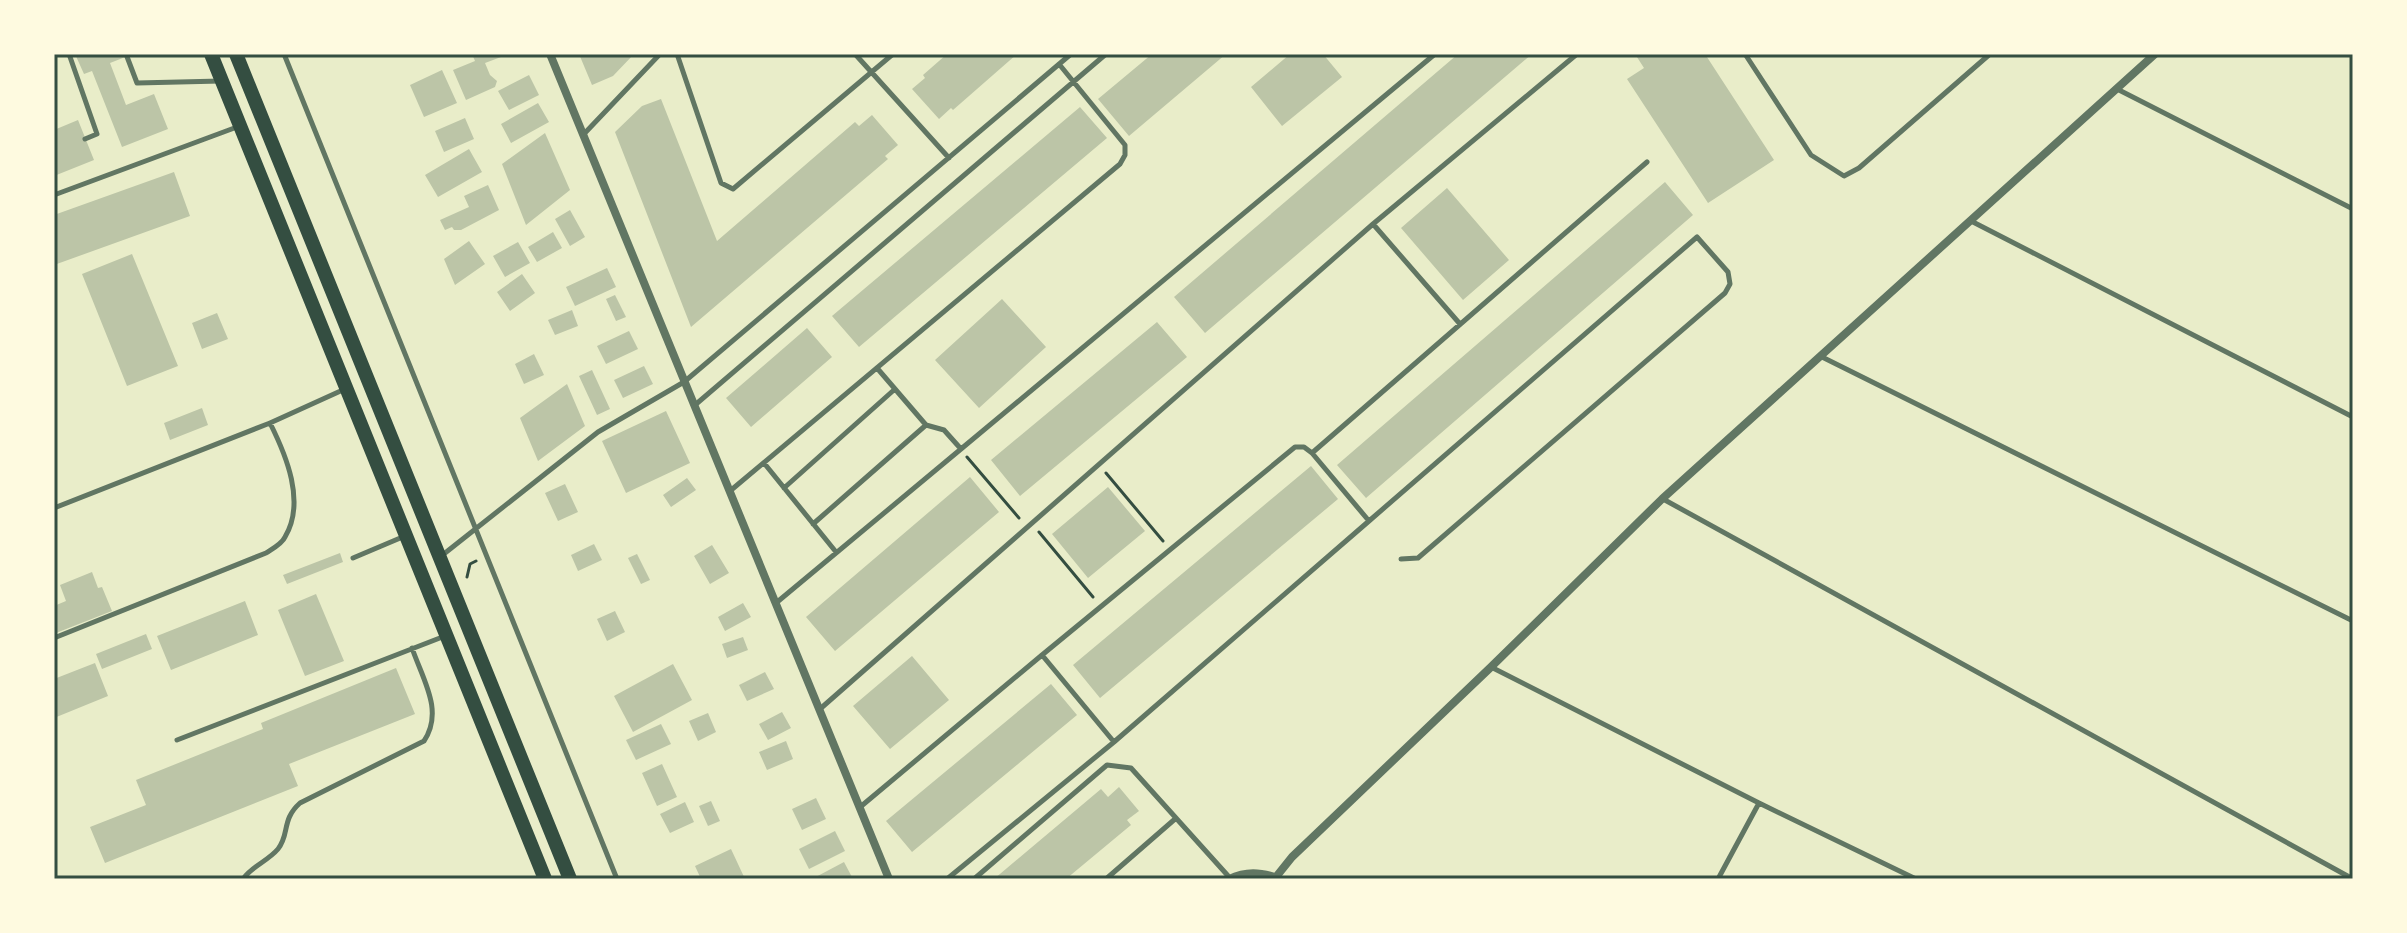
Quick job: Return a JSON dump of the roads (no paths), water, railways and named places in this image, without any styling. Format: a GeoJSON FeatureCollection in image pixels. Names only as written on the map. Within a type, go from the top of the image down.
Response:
{"type":"FeatureCollection","features":[{"type":"Feature","properties":{"kind":"main road"},"geometry":{"type":"LineString","coordinates":[[211,54],[545,879]]}},
{"type":"Feature","properties":{"kind":"main road"},"geometry":{"type":"LineString","coordinates":[[236,54],[570,879]]}},
{"type":"Feature","properties":{"kind":"street"},"geometry":{"type":"LineString","coordinates":[[550,54],[889,879]]}},
{"type":"Feature","properties":{"kind":"street"},"geometry":{"type":"LineString","coordinates":[[1230,878],[1246,872],[1260,872],[1278,878],[1292,857],[1662,499],[2155,54]]}},
{"type":"Feature","properties":{"kind":"lane"},"geometry":{"type":"LineString","coordinates":[[69,54],[97,134],[85,139]]}},
{"type":"Feature","properties":{"kind":"lane"},"geometry":{"type":"LineString","coordinates":[[126,54],[137,83],[222,81]]}},
{"type":"Feature","properties":{"kind":"lane"},"geometry":{"type":"LineString","coordinates":[[284,54],[617,879]]}},
{"type":"Feature","properties":{"kind":"lane"},"geometry":{"type":"LineString","coordinates":[[582,135],[660,54]]}},
{"type":"Feature","properties":{"kind":"lane"},"geometry":{"type":"LineString","coordinates":[[677,54],[721,183],[733,189],[893,54]]}},
{"type":"Feature","properties":{"kind":"lane"},"geometry":{"type":"LineString","coordinates":[[855,54],[949,158]]}},
{"type":"Feature","properties":{"kind":"lane"},"geometry":{"type":"LineString","coordinates":[[439,557],[598,432],[684,382],[1071,54]]}},
{"type":"Feature","properties":{"kind":"lane"},"geometry":{"type":"LineString","coordinates":[[694,406],[1106,54]]}},
{"type":"Feature","properties":{"kind":"lane"},"geometry":{"type":"LineString","coordinates":[[775,603],[1435,54]]}},
{"type":"Feature","properties":{"kind":"lane"},"geometry":{"type":"LineString","coordinates":[[819,709],[1373,224],[1577,54]]}},
{"type":"Feature","properties":{"kind":"lane"},"geometry":{"type":"LineString","coordinates":[[1745,54],[1811,155],[1830,170],[1844,176],[1859,168],[1990,54]]}},
{"type":"Feature","properties":{"kind":"lane"},"geometry":{"type":"LineString","coordinates":[[729,492],[1120,164],[1125,155],[1125,145],[1059,64]]}},
{"type":"Feature","properties":{"kind":"lane"},"geometry":{"type":"LineString","coordinates":[[2116,89],[2353,209]]}},
{"type":"Feature","properties":{"kind":"lane"},"geometry":{"type":"LineString","coordinates":[[54,195],[240,126]]}},
{"type":"Feature","properties":{"kind":"lane"},"geometry":{"type":"LineString","coordinates":[[1312,453],[1647,162]]}},
{"type":"Feature","properties":{"kind":"lane"},"geometry":{"type":"LineString","coordinates":[[1970,221],[2353,417]]}},
{"type":"Feature","properties":{"kind":"lane"},"geometry":{"type":"LineString","coordinates":[[1373,224],[1460,324]]}},
{"type":"Feature","properties":{"kind":"lane"},"geometry":{"type":"LineString","coordinates":[[947,879],[1114,742],[1697,237],[1728,272],[1730,284],[1725,293],[1418,558],[1401,559]]}},
{"type":"Feature","properties":{"kind":"lane"},"geometry":{"type":"LineString","coordinates":[[1820,356],[2353,621]]}},
{"type":"Feature","properties":{"kind":"lane"},"geometry":{"type":"LineString","coordinates":[[877,368],[926,425],[944,430],[961,449]]}},
{"type":"Feature","properties":{"kind":"lane"},"geometry":{"type":"LineString","coordinates":[[54,508],[270,423],[346,389]]}},
{"type":"Feature","properties":{"kind":"lane"},"geometry":{"type":"LineString","coordinates":[[784,488],[895,389]]}},
{"type":"Feature","properties":{"kind":"lane"},"geometry":{"type":"LineString","coordinates":[[54,638],[266,553],[285,539],[294,511],[288,460],[270,423]]}},
{"type":"Feature","properties":{"kind":"lane"},"geometry":{"type":"LineString","coordinates":[[813,524],[926,425]]}},
{"type":"Feature","properties":{"kind":"lane"},"geometry":{"type":"LineString","coordinates":[[859,808],[1288,450],[1304,447],[1312,453],[1369,521]]}},
{"type":"Feature","properties":{"kind":"lane"},"geometry":{"type":"LineString","coordinates":[[764,463],[836,552]]}},
{"type":"Feature","properties":{"kind":"lane"},"geometry":{"type":"LineString","coordinates":[[1662,499],[2353,879]]}},
{"type":"Feature","properties":{"kind":"lane"},"geometry":{"type":"LineString","coordinates":[[353,558],[406,535]]}},
{"type":"Feature","properties":{"kind":"lane"},"geometry":{"type":"LineString","coordinates":[[177,740],[446,636]]}},
{"type":"Feature","properties":{"kind":"lane"},"geometry":{"type":"LineString","coordinates":[[243,879],[249,870],[279,848],[289,813],[300,803],[424,741],[433,728],[434,710],[412,648]]}},
{"type":"Feature","properties":{"kind":"lane"},"geometry":{"type":"LineString","coordinates":[[1042,655],[1114,742]]}},
{"type":"Feature","properties":{"kind":"lane"},"geometry":{"type":"LineString","coordinates":[[1491,667],[1916,879]]}},
{"type":"Feature","properties":{"kind":"lane"},"geometry":{"type":"LineString","coordinates":[[974,879],[1107,765],[1131,768],[1230,878]]}},
{"type":"Feature","properties":{"kind":"lane"},"geometry":{"type":"LineString","coordinates":[[1718,879],[1759,803]]}},
{"type":"Feature","properties":{"kind":"lane"},"geometry":{"type":"LineString","coordinates":[[1106,879],[1175,819]]}}]}
